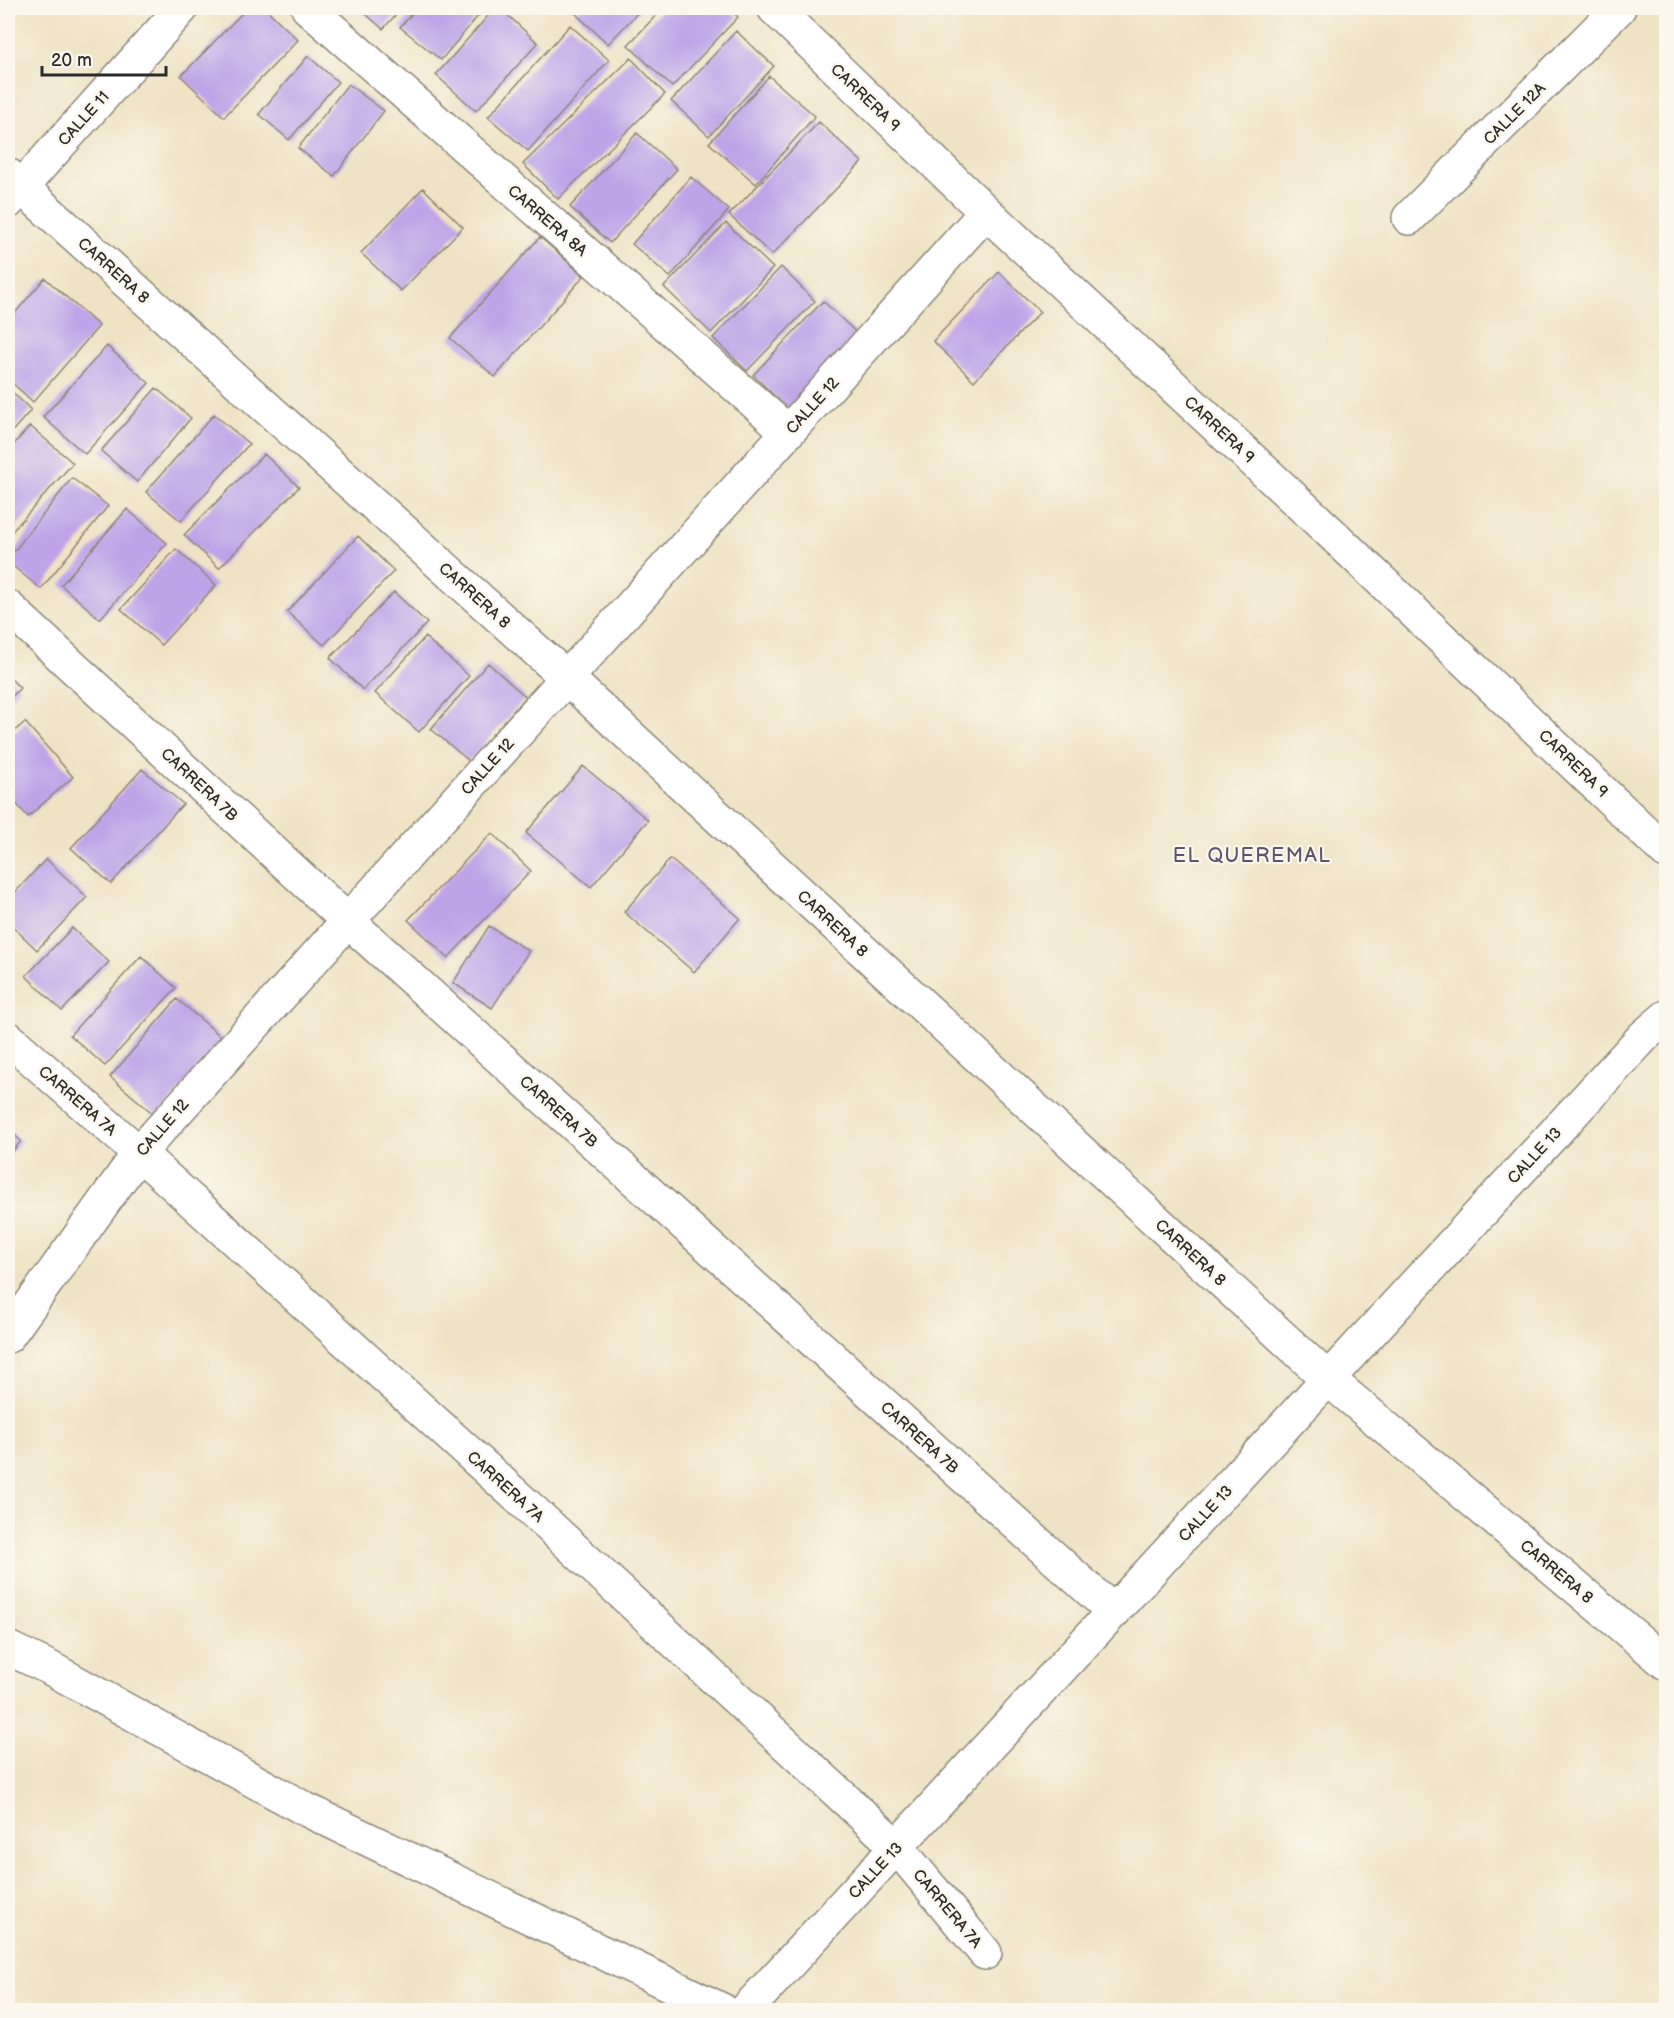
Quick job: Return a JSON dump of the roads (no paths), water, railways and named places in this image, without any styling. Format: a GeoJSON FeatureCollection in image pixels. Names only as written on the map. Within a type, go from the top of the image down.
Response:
{"type":"FeatureCollection","features":[{"type":"Feature","properties":{"kind":"street","name":"CALLE 11"},"geometry":{"type":"LineString","coordinates":[[12,188],[182,8]]}},
{"type":"Feature","properties":{"kind":"street","name":"CARRERA 8A"},"geometry":{"type":"LineString","coordinates":[[308,8],[788,432]]}},
{"type":"Feature","properties":{"kind":"street","name":"CARRERA 9"},"geometry":{"type":"LineString","coordinates":[[774,8],[986,212],[1340,541],[1666,852]]}},
{"type":"Feature","properties":{"kind":"street","name":"CALLE 12A"},"geometry":{"type":"LineString","coordinates":[[1409,218],[1619,8]]}},
{"type":"Feature","properties":{"kind":"street","name":"CARRERA 8"},"geometry":{"type":"LineString","coordinates":[[12,188],[567,678],[1328,1379],[1666,1663]]}},
{"type":"Feature","properties":{"kind":"street","name":"CALLE 12"},"geometry":{"type":"LineString","coordinates":[[8,1336],[139,1153],[986,212]]}},
{"type":"Feature","properties":{"kind":"street","name":"CARRERA 7B"},"geometry":{"type":"LineString","coordinates":[[8,607],[348,921],[1114,1612]]}},
{"type":"Feature","properties":{"kind":"street","name":"CALLE 13"},"geometry":{"type":"LineString","coordinates":[[746,2010],[1644,1035],[1666,1017]]}},
{"type":"Feature","properties":{"kind":"street","name":"CARRERA 7A"},"geometry":{"type":"LineString","coordinates":[[8,1038],[139,1153],[534,1510],[897,1847],[985,1953]]}},
{"type":"Feature","properties":{"kind":"street"},"geometry":{"type":"LineString","coordinates":[[8,1648],[50,1668],[304,1809],[722,2010]]}},
{"type":"Feature","properties":{"kind":"district","name":"EL QUEREMAL"},"geometry":{"type":"Point","coordinates":[1252,855]}}]}
